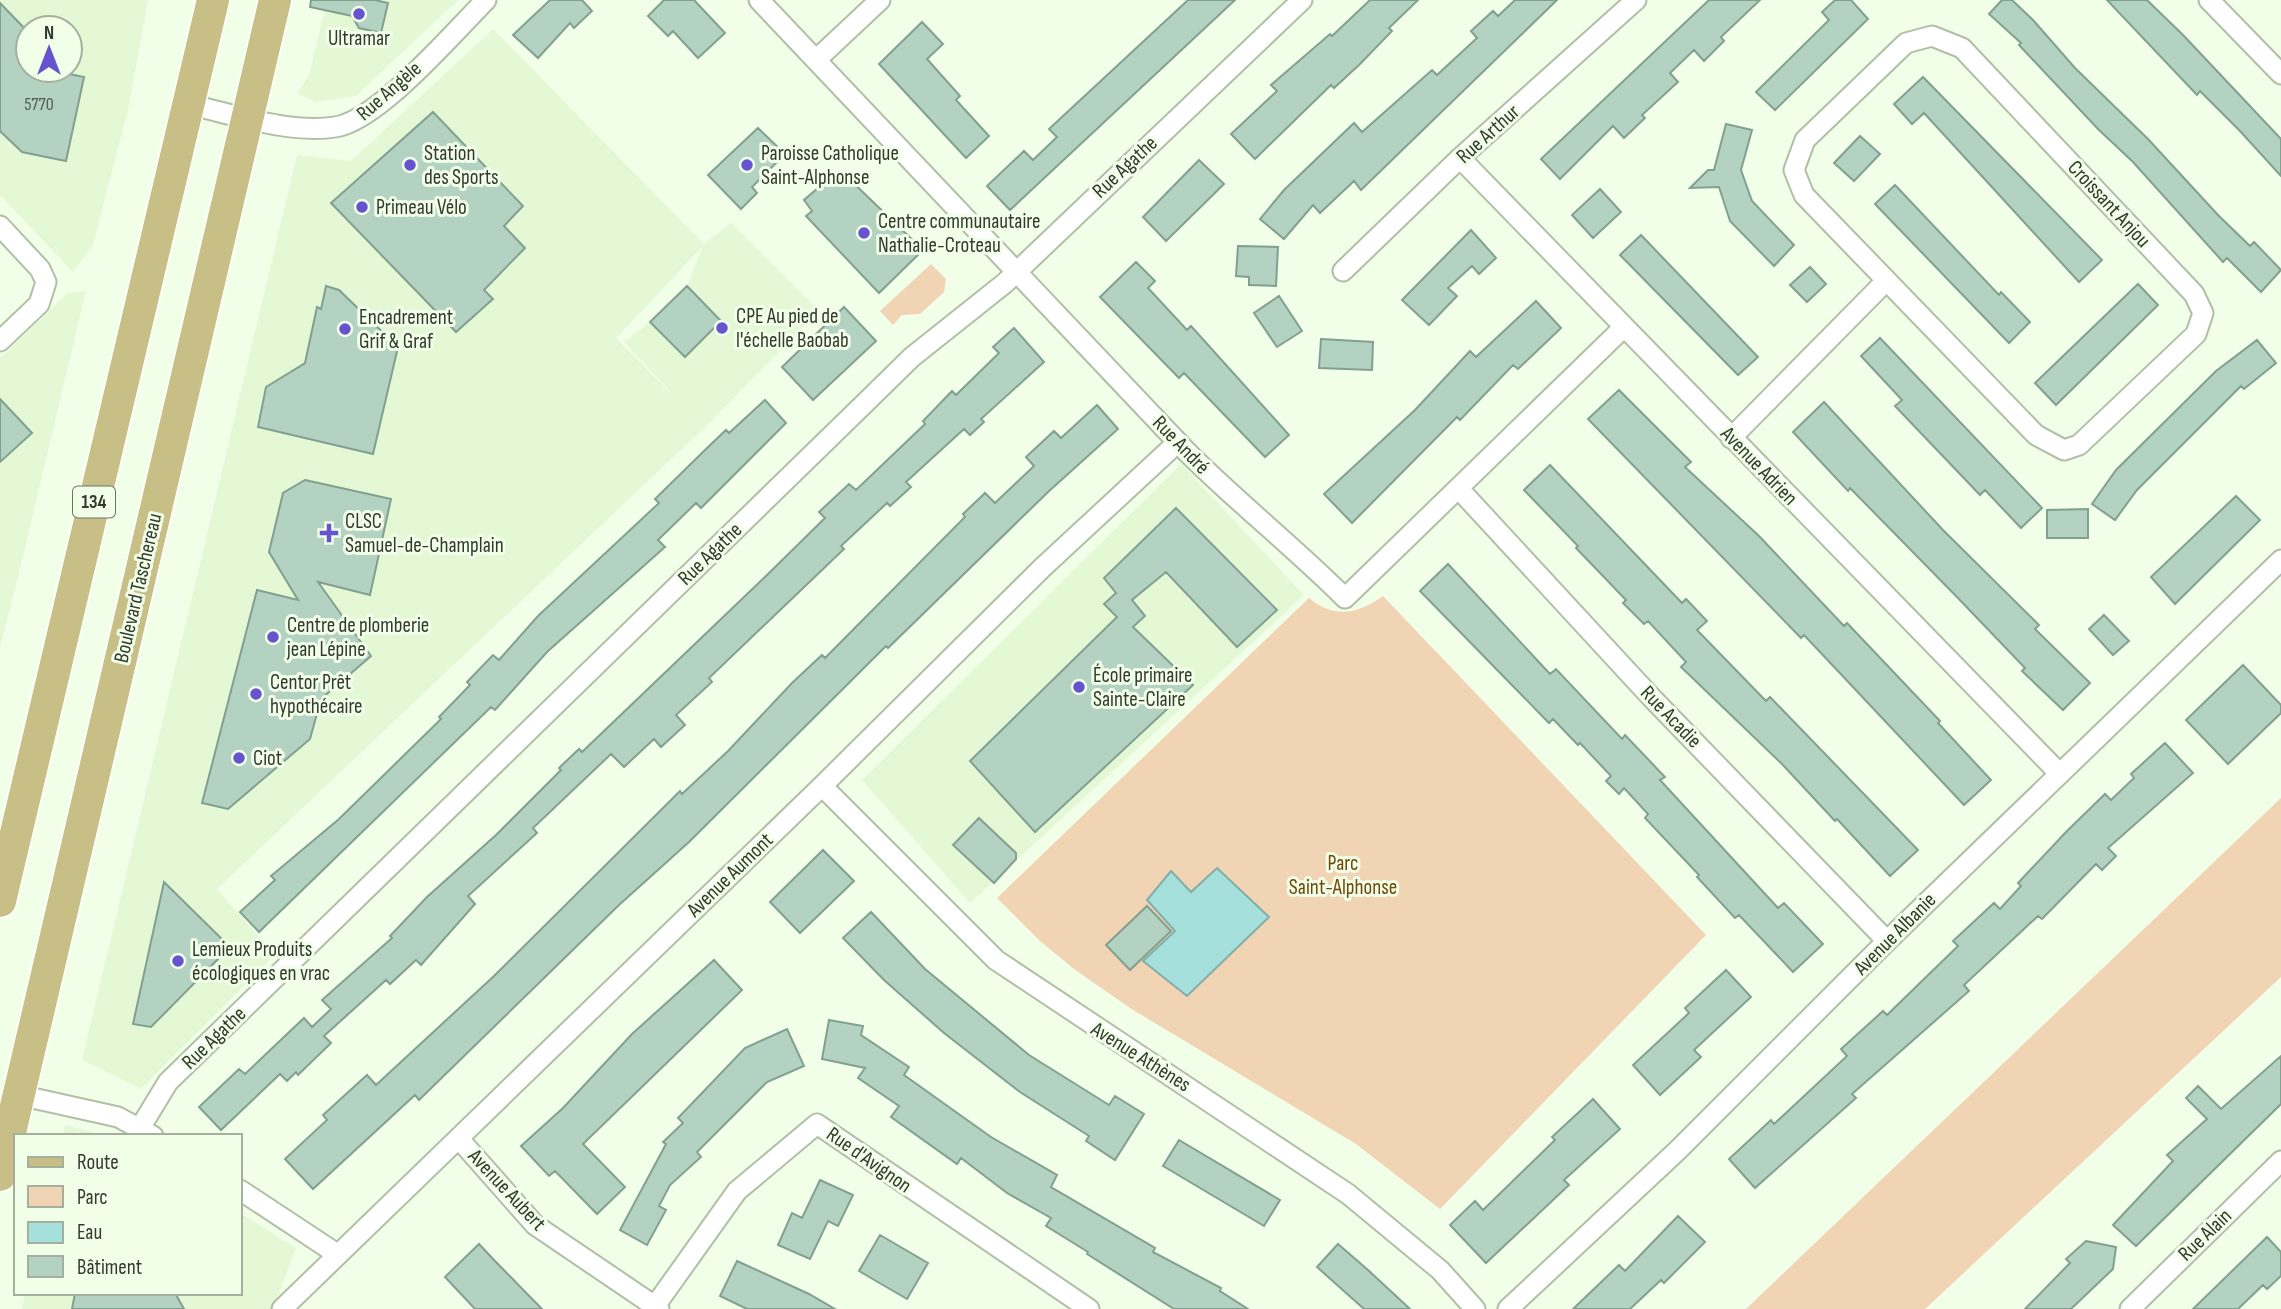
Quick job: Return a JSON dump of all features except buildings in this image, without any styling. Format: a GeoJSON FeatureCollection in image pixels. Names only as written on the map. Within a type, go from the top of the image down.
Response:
{"type":"FeatureCollection","features":[{"type":"Feature","properties":{"kind":"main road","name":"134"},"geometry":{"type":"LineString","coordinates":[[0,901],[213,0]]}},
{"type":"Feature","properties":{"kind":"main road","name":"Boulevard Taschereau"},"geometry":{"type":"LineString","coordinates":[[0,1175],[275,0]]}},
{"type":"Feature","properties":{"kind":"street","name":"Rue Angèle"},"geometry":{"type":"LineString","coordinates":[[187,104],[305,128],[335,127],[357,120],[387,97],[486,0]]}},
{"type":"Feature","properties":{"kind":"street","name":"Rue André"},"geometry":{"type":"LineString","coordinates":[[760,0],[1178,442],[1232,497],[1298,550],[1345,598],[1624,327]]}},
{"type":"Feature","properties":{"kind":"street"},"geometry":{"type":"LineString","coordinates":[[817,59],[880,0]]}},
{"type":"Feature","properties":{"kind":"street","name":"Rue Agathe"},"geometry":{"type":"LineString","coordinates":[[146,1132],[162,1091],[176,1075],[912,357],[1004,283],[1302,0]]}},
{"type":"Feature","properties":{"kind":"street"},"geometry":{"type":"LineString","coordinates":[[2209,0],[2281,75]]}},
{"type":"Feature","properties":{"kind":"street","name":"Rue Arthur"},"geometry":{"type":"LineString","coordinates":[[1343,271],[1626,3]]}},
{"type":"Feature","properties":{"kind":"street","name":"Croissant Anjou"},"geometry":{"type":"LineString","coordinates":[[1932,36],[1962,48],[2194,293],[2203,313],[2196,334],[2079,445],[2064,450],[2036,435],[1886,281],[1804,195],[1794,170],[1805,141],[1906,43],[1932,36]]}},
{"type":"Feature","properties":{"kind":"street","name":"Avenue Adrien"},"geometry":{"type":"LineString","coordinates":[[1460,158],[2059,773]]}},
{"type":"Feature","properties":{"kind":"street"},"geometry":{"type":"LineString","coordinates":[[0,226],[40,270],[46,286],[39,304],[0,341]]}},
{"type":"Feature","properties":{"kind":"street"},"geometry":{"type":"LineString","coordinates":[[1731,438],[1886,281]]}},
{"type":"Feature","properties":{"kind":"street","name":"Avenue Aumont"},"geometry":{"type":"LineString","coordinates":[[282,1309],[460,1140],[1042,568],[1178,442]]}},
{"type":"Feature","properties":{"kind":"street","name":"Rue Acadie"},"geometry":{"type":"LineString","coordinates":[[1460,489],[1651,697],[1887,941]]}},
{"type":"Feature","properties":{"kind":"street","name":"Avenue Albanie"},"geometry":{"type":"LineString","coordinates":[[1508,1309],[1678,1150],[1887,941],[2281,560]]}},
{"type":"Feature","properties":{"kind":"street","name":"Avenue Athènes"},"geometry":{"type":"LineString","coordinates":[[822,786],[996,960],[1105,1036],[1226,1111],[1348,1195],[1440,1270],[1475,1309]]}},
{"type":"Feature","properties":{"kind":"street"},"geometry":{"type":"LineString","coordinates":[[19,1095],[104,1113],[146,1132]]}},
{"type":"Feature","properties":{"kind":"street","name":"Rue d'Avignon"},"geometry":{"type":"LineString","coordinates":[[657,1308],[737,1191],[817,1124],[1089,1309]]}},
{"type":"Feature","properties":{"kind":"street","name":"Avenue Aubert"},"geometry":{"type":"LineString","coordinates":[[460,1140],[535,1225],[657,1308]]}},
{"type":"Feature","properties":{"kind":"street","name":"Rue Alain"},"geometry":{"type":"LineString","coordinates":[[2130,1309],[2281,1161]]}},
{"type":"Feature","properties":{"kind":"street"},"geometry":{"type":"LineString","coordinates":[[242,1191],[337,1254]]}},
{"type":"Feature","properties":{"kind":"shaded area"},"geometry":{"type":"Polygon","coordinates":[[[0,0],[148,0],[128,110],[93,245],[73,272],[0,195],[0,0]]]}},
{"type":"Feature","properties":{"kind":"shaded area"},"geometry":{"type":"Polygon","coordinates":[[[327,0],[458,0],[356,96],[317,102],[297,94],[309,75],[327,0]]]}},
{"type":"Feature","properties":{"kind":"shaded area"},"geometry":{"type":"Polygon","coordinates":[[[493,29],[704,244],[731,223],[819,311],[705,427],[217,889],[275,955],[141,1089],[82,1060],[297,155],[351,161],[493,29]],[[703,246],[616,338],[679,401],[624,342],[650,322],[687,286],[703,246]]]}},
{"type":"Feature","properties":{"kind":"shaded area"},"geometry":{"type":"Polygon","coordinates":[[[86,291],[0,647],[0,358],[68,293],[86,291]]]}},
{"type":"Feature","properties":{"kind":"shaded area","name":"École primaire Sainte-Claire"},"geometry":{"type":"Polygon","coordinates":[[[1181,464],[1304,595],[970,903],[862,780],[1181,464]]]}},
{"type":"Feature","properties":{"kind":"shaded area"},"geometry":{"type":"Polygon","coordinates":[[[65,1125],[99,1134],[63,1134],[65,1125]]]}},
{"type":"Feature","properties":{"kind":"shaded area"},"geometry":{"type":"Polygon","coordinates":[[[242,1214],[296,1248],[273,1309],[22,1309],[25,1295],[242,1295],[242,1214]]]}},
{"type":"Feature","properties":{"kind":"green space"},"geometry":{"type":"Polygon","coordinates":[[[931,264],[946,279],[944,292],[920,314],[902,315],[893,325],[880,311],[931,264]]]}},
{"type":"Feature","properties":{"kind":"green space","name":"Parc Saint-Alphonse"},"geometry":{"type":"Polygon","coordinates":[[[1383,596],[1706,935],[1440,1209],[1356,1144],[1130,1008],[1074,969],[1040,941],[997,898],[1309,598],[1328,609],[1346,612],[1364,607],[1383,596]]]}},
{"type":"Feature","properties":{"kind":"green space"},"geometry":{"type":"Polygon","coordinates":[[[2281,798],[2281,977],[1925,1309],[1746,1309],[2281,798]]]}},
{"type":"Feature","properties":{"kind":"water"},"geometry":{"type":"Polygon","coordinates":[[[1217,868],[1269,917],[1187,996],[1143,961],[1175,931],[1147,900],[1171,871],[1191,892],[1217,868]]]}},
{"type":"Feature","properties":{"kind":"place","name":"Ultramar"},"geometry":{"type":"Point","coordinates":[359,14]}},
{"type":"Feature","properties":{"kind":"place","name":"Station des Sports"},"geometry":{"type":"Point","coordinates":[410,165]}},
{"type":"Feature","properties":{"kind":"place","name":"Paroisse Catholique Saint-Alphonse"},"geometry":{"type":"Point","coordinates":[747,165]}},
{"type":"Feature","properties":{"kind":"place","name":"Primeau Vélo"},"geometry":{"type":"Point","coordinates":[362,207]}},
{"type":"Feature","properties":{"kind":"place","name":"Centre communautaire Nathalie-Croteau"},"geometry":{"type":"Point","coordinates":[864,233]}},
{"type":"Feature","properties":{"kind":"place","name":"CPE Au pied de l'échelle Baobab"},"geometry":{"type":"Point","coordinates":[722,328]}},
{"type":"Feature","properties":{"kind":"place","name":"Encadrement Grif & Graf"},"geometry":{"type":"Point","coordinates":[345,329]}},
{"type":"Feature","properties":{"kind":"place","name":"CLSC Samuel-de-Champlain"},"geometry":{"type":"Point","coordinates":[329,533]}},
{"type":"Feature","properties":{"kind":"place","name":"Centre de plomberie jean Lépine"},"geometry":{"type":"Point","coordinates":[273,637]}},
{"type":"Feature","properties":{"kind":"place","name":"École primaire Sainte-Claire"},"geometry":{"type":"Point","coordinates":[1079,687]}},
{"type":"Feature","properties":{"kind":"place","name":"Centor Prêt hypothécaire"},"geometry":{"type":"Point","coordinates":[256,694]}},
{"type":"Feature","properties":{"kind":"place","name":"Ciot"},"geometry":{"type":"Point","coordinates":[239,758]}},
{"type":"Feature","properties":{"kind":"place","name":"Lemieux Produits écologiques en vrac"},"geometry":{"type":"Point","coordinates":[178,961]}}]}
